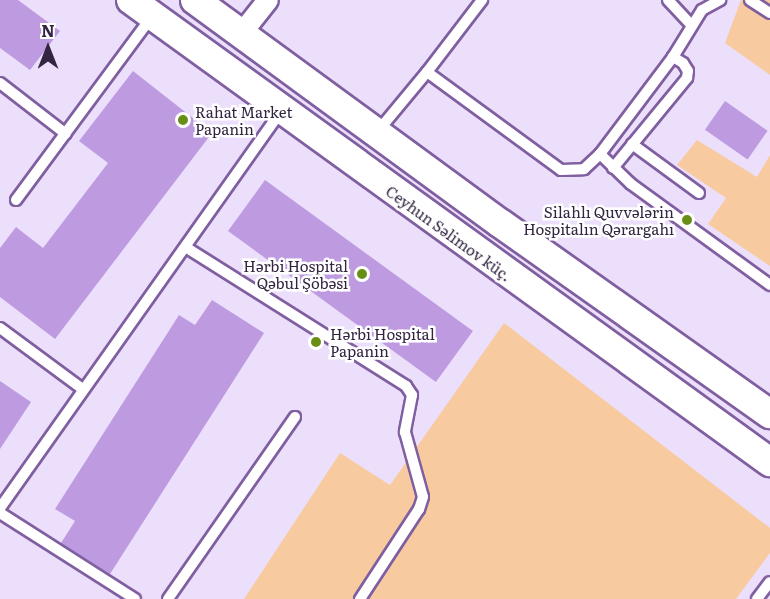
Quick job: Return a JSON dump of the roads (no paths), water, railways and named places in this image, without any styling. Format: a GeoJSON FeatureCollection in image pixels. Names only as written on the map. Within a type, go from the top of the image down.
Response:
{"type":"FeatureCollection","features":[{"type":"Feature","properties":{"kind":"main road"},"geometry":{"type":"LineString","coordinates":[[195,0],[376,133],[770,414]]}},
{"type":"Feature","properties":{"kind":"main road","name":"Ceyhun Səlimov küç."},"geometry":{"type":"LineString","coordinates":[[142,8],[281,111],[770,462]]}},
{"type":"Feature","properties":{"kind":"street"},"geometry":{"type":"LineString","coordinates":[[241,34],[268,0]]}},
{"type":"Feature","properties":{"kind":"lane"},"geometry":{"type":"LineString","coordinates":[[376,133],[427,72],[482,0]]}},
{"type":"Feature","properties":{"kind":"lane"},"geometry":{"type":"LineString","coordinates":[[668,0],[691,25]]}},
{"type":"Feature","properties":{"kind":"lane"},"geometry":{"type":"LineString","coordinates":[[427,72],[561,170],[584,169],[600,154],[673,57],[702,10],[720,0]]}},
{"type":"Feature","properties":{"kind":"lane"},"geometry":{"type":"LineString","coordinates":[[750,0],[770,13]]}},
{"type":"Feature","properties":{"kind":"lane"},"geometry":{"type":"LineString","coordinates":[[16,200],[66,134],[142,8]]}},
{"type":"Feature","properties":{"kind":"lane"},"geometry":{"type":"LineString","coordinates":[[613,168],[687,78],[683,63],[673,57]]}},
{"type":"Feature","properties":{"kind":"lane"},"geometry":{"type":"LineString","coordinates":[[0,84],[66,134]]}},
{"type":"Feature","properties":{"kind":"lane"},"geometry":{"type":"LineString","coordinates":[[0,508],[81,388],[187,248],[281,111]]}},
{"type":"Feature","properties":{"kind":"lane"},"geometry":{"type":"LineString","coordinates":[[632,144],[699,193]]}},
{"type":"Feature","properties":{"kind":"lane"},"geometry":{"type":"LineString","coordinates":[[600,154],[613,168],[770,285]]}},
{"type":"Feature","properties":{"kind":"lane"},"geometry":{"type":"LineString","coordinates":[[187,248],[406,386],[412,395],[405,432],[423,497],[419,509],[360,599]]}},
{"type":"Feature","properties":{"kind":"lane"},"geometry":{"type":"LineString","coordinates":[[0,328],[81,388]]}},
{"type":"Feature","properties":{"kind":"lane"},"geometry":{"type":"LineString","coordinates":[[168,599],[295,417]]}},
{"type":"Feature","properties":{"kind":"lane"},"geometry":{"type":"LineString","coordinates":[[0,513],[135,599]]}},
{"type":"Feature","properties":{"kind":"lane"},"geometry":{"type":"LineString","coordinates":[[757,599],[770,582]]}},
{"type":"Feature","properties":{"kind":"place","name":"Rahat Market Papanin"},"geometry":{"type":"Point","coordinates":[183,120]}},
{"type":"Feature","properties":{"kind":"place","name":"Silahlı Quvvələrin Hospitalın Qərargahı"},"geometry":{"type":"Point","coordinates":[687,220]}},
{"type":"Feature","properties":{"kind":"place","name":"Hərbi Hospital Qəbul Şöbəsi"},"geometry":{"type":"Point","coordinates":[362,274]}},
{"type":"Feature","properties":{"kind":"place","name":"Hərbi Hospital Papanin"},"geometry":{"type":"Point","coordinates":[316,342]}}]}
